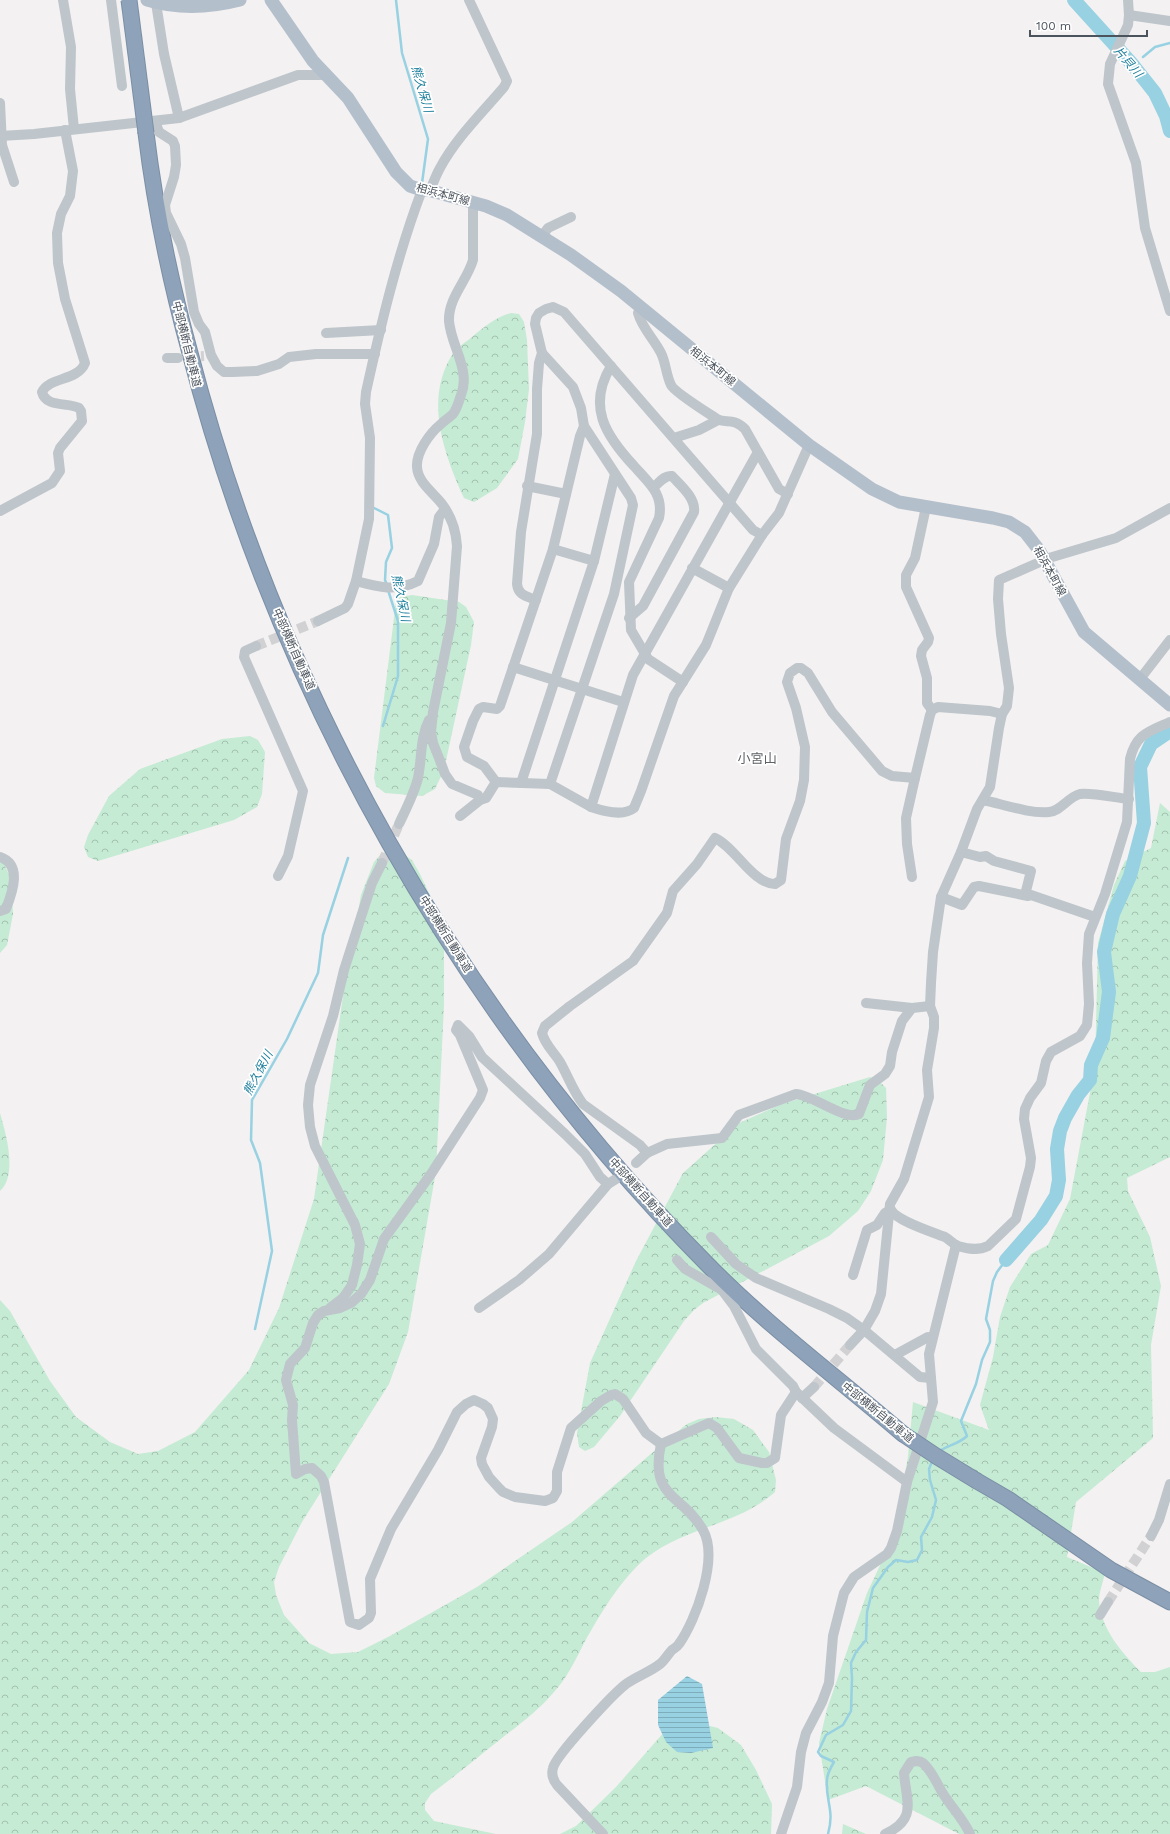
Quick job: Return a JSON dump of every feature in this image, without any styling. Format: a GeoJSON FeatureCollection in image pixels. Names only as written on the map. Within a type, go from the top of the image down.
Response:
{"type":"FeatureCollection","features":[{"type":"Feature","properties":{"kind":"highway","name":"中部横断自動車道"},"geometry":{"type":"LineString","coordinates":[[129,0],[150,127],[152,187],[168,266],[217,454],[243,527],[299,664],[350,770],[386,837],[447,937],[514,1039],[561,1100],[627,1178],[709,1266],[753,1307],[798,1348],[902,1434],[1008,1499],[1100,1562],[1170,1602]]}},
{"type":"Feature","properties":{"kind":"main road"},"geometry":{"type":"LineString","coordinates":[[151,1],[193,7],[208,6],[240,0]]}},
{"type":"Feature","properties":{"kind":"main road","name":"相浜本町線"},"geometry":{"type":"LineString","coordinates":[[270,0],[293,35],[325,75],[348,98],[396,172],[410,186],[473,202],[512,217],[542,236],[600,275],[809,445],[872,489],[899,502],[993,518],[1009,522],[1022,530],[1031,537],[1045,560],[1084,632],[1170,705]]}},
{"type":"Feature","properties":{"kind":"street"},"geometry":{"type":"LineString","coordinates":[[0,511],[52,483],[60,471],[58,454],[60,448],[82,421],[81,411],[79,408],[52,402],[45,398],[42,392],[47,386],[81,371],[85,363],[65,298],[58,263],[57,233],[61,214],[70,196],[73,171],[70,130],[71,47],[63,0]]}},
{"type":"Feature","properties":{"kind":"street"},"geometry":{"type":"LineString","coordinates":[[112,0],[122,86]]}},
{"type":"Feature","properties":{"kind":"street"},"geometry":{"type":"LineString","coordinates":[[318,621],[345,608],[348,604],[356,581],[368,519],[370,438],[365,404],[380,330],[411,218],[453,148],[466,130],[504,87],[507,81],[469,0]]}},
{"type":"Feature","properties":{"kind":"street"},"geometry":{"type":"LineString","coordinates":[[1128,0],[1128,25],[1109,69],[1109,88],[1136,163],[1145,228],[1170,311]]}},
{"type":"Feature","properties":{"kind":"street"},"geometry":{"type":"LineString","coordinates":[[151,1],[179,118]]}},
{"type":"Feature","properties":{"kind":"street"},"geometry":{"type":"LineString","coordinates":[[1129,15],[1170,20]]}},
{"type":"Feature","properties":{"kind":"street"},"geometry":{"type":"LineString","coordinates":[[0,136],[70,130],[150,127],[298,75],[325,75]]}},
{"type":"Feature","properties":{"kind":"street"},"geometry":{"type":"LineString","coordinates":[[0,103],[0,136],[14,182]]}},
{"type":"Feature","properties":{"kind":"street"},"geometry":{"type":"LineString","coordinates":[[150,127],[173,141],[175,146],[176,165],[174,177],[165,205],[166,213],[186,258],[192,301],[199,324],[208,338],[208,356],[224,372],[232,372],[257,370],[279,364],[289,357],[316,354],[375,354]]}},
{"type":"Feature","properties":{"kind":"street"},"geometry":{"type":"LineString","coordinates":[[473,202],[473,260],[471,268],[455,295],[449,320],[463,371],[464,386],[454,413],[433,431],[422,448],[417,462],[418,474],[445,509],[457,535],[451,623],[433,712],[431,732],[433,743],[445,774],[452,784],[478,795],[480,800]]}},
{"type":"Feature","properties":{"kind":"street"},"geometry":{"type":"LineString","coordinates":[[542,236],[548,228],[571,217]]}},
{"type":"Feature","properties":{"kind":"street"},"geometry":{"type":"LineString","coordinates":[[550,784],[581,688],[614,594],[633,506],[631,498],[584,426],[581,408],[573,387],[542,353],[535,324],[538,313],[552,307],[564,312],[753,530],[762,536]]}},
{"type":"Feature","properties":{"kind":"street"},"geometry":{"type":"LineString","coordinates":[[641,308],[638,313],[640,321],[661,353],[671,387],[675,392],[718,420]]}},
{"type":"Feature","properties":{"kind":"street"},"geometry":{"type":"LineString","coordinates":[[326,333],[380,330]]}},
{"type":"Feature","properties":{"kind":"street"},"geometry":{"type":"LineString","coordinates":[[536,600],[521,594],[518,590],[517,584],[527,486],[537,434],[537,389],[539,363],[542,353]]}},
{"type":"Feature","properties":{"kind":"street"},"geometry":{"type":"LineString","coordinates":[[167,358],[178,358]]}},
{"type":"Feature","properties":{"kind":"street"},"geometry":{"type":"LineString","coordinates":[[611,366],[599,396],[599,407],[605,426],[612,438],[633,465],[654,488],[661,509],[628,582],[629,618],[631,630],[644,654],[659,668],[683,682]]}},
{"type":"Feature","properties":{"kind":"street"},"geometry":{"type":"LineString","coordinates":[[674,438],[699,430],[718,420],[731,420],[740,424],[745,428],[779,489],[788,494]]}},
{"type":"Feature","properties":{"kind":"street"},"geometry":{"type":"LineString","coordinates":[[496,782],[484,766],[467,758],[464,747],[479,709],[483,707],[497,708],[500,706],[553,549],[580,436],[584,426]]}},
{"type":"Feature","properties":{"kind":"street"},"geometry":{"type":"LineString","coordinates":[[496,782],[550,784],[590,807],[624,813],[631,811],[636,806],[674,696],[706,645],[729,588],[779,512],[809,445]]}},
{"type":"Feature","properties":{"kind":"street"},"geometry":{"type":"LineString","coordinates":[[590,807],[633,675],[758,452]]}},
{"type":"Feature","properties":{"kind":"street"},"geometry":{"type":"LineString","coordinates":[[521,783],[594,561],[615,474]]}},
{"type":"Feature","properties":{"kind":"street"},"geometry":{"type":"LineString","coordinates":[[629,618],[643,606],[694,512],[695,507],[692,499],[672,476],[664,478],[654,488]]}},
{"type":"Feature","properties":{"kind":"street"},"geometry":{"type":"LineString","coordinates":[[527,486],[566,494]]}},
{"type":"Feature","properties":{"kind":"street"},"geometry":{"type":"LineString","coordinates":[[926,507],[915,558],[906,575],[906,587],[929,638],[922,650],[921,656],[927,678],[926,703],[932,710]]}},
{"type":"Feature","properties":{"kind":"street"},"geometry":{"type":"LineString","coordinates":[[850,1345],[864,1330],[875,1311],[881,1294],[891,1210],[890,1204],[904,1179],[928,1097],[927,1070],[934,1028],[934,1017],[930,1006],[933,952],[941,897],[961,852],[977,809],[990,787],[998,728],[1002,714],[1007,706],[1009,688],[1001,634],[999,580],[1045,560],[1116,538],[1170,508]]}},
{"type":"Feature","properties":{"kind":"street"},"geometry":{"type":"LineString","coordinates":[[356,581],[390,589],[405,587],[418,581],[434,544],[439,517],[445,509]]}},
{"type":"Feature","properties":{"kind":"street"},"geometry":{"type":"LineString","coordinates":[[553,549],[594,561]]}},
{"type":"Feature","properties":{"kind":"street"},"geometry":{"type":"LineString","coordinates":[[692,568],[729,588]]}},
{"type":"Feature","properties":{"kind":"street"},"geometry":{"type":"LineString","coordinates":[[1140,679],[1170,640]]}},
{"type":"Feature","properties":{"kind":"street"},"geometry":{"type":"LineString","coordinates":[[256,646],[245,651],[244,657],[303,791],[288,856],[278,876]]}},
{"type":"Feature","properties":{"kind":"street"},"geometry":{"type":"LineString","coordinates":[[513,667],[555,679],[623,702]]}},
{"type":"Feature","properties":{"kind":"street"},"geometry":{"type":"LineString","coordinates":[[647,1153],[640,1145],[583,1104],[577,1096],[560,1061],[544,1041],[542,1033],[545,1026],[633,960],[667,913],[673,891],[697,864],[715,838],[724,842],[753,873],[766,883],[775,884],[781,880],[786,839],[800,801],[804,780],[805,747],[796,708],[787,682],[790,673],[797,668],[801,668],[808,673],[832,712],[887,775],[915,778]]}},
{"type":"Feature","properties":{"kind":"street"},"geometry":{"type":"LineString","coordinates":[[912,877],[907,844],[906,818],[932,710],[938,707],[990,711],[1002,714]]}},
{"type":"Feature","properties":{"kind":"street"},"geometry":{"type":"LineString","coordinates":[[399,824],[411,799],[418,778],[422,738],[433,712]]}},
{"type":"Feature","properties":{"kind":"street"},"geometry":{"type":"LineString","coordinates":[[891,1210],[897,1217],[948,1239],[956,1245],[982,1249],[994,1241],[1016,1219],[1031,1162],[1024,1119],[1025,1109],[1030,1098],[1041,1083],[1046,1061],[1051,1052],[1080,1036],[1087,1025],[1089,1004],[1088,945],[1095,917],[1105,894],[1127,822],[1130,759],[1136,742],[1148,732],[1170,722]]}},
{"type":"Feature","properties":{"kind":"street"},"geometry":{"type":"LineString","coordinates":[[460,816],[480,800],[486,798],[496,782]]}},
{"type":"Feature","properties":{"kind":"street"},"geometry":{"type":"LineString","coordinates":[[983,800],[1039,812],[1050,812],[1080,794],[1129,799]]}},
{"type":"Feature","properties":{"kind":"street"},"geometry":{"type":"LineString","coordinates":[[961,852],[980,857],[986,856],[994,861],[1031,871],[1025,895]]}},
{"type":"Feature","properties":{"kind":"street"},"geometry":{"type":"LineString","coordinates":[[0,857],[5,859],[11,866],[14,878],[13,890],[6,909],[0,911]]}},
{"type":"Feature","properties":{"kind":"street"},"geometry":{"type":"LineString","coordinates":[[382,863],[361,917],[344,970],[333,1016],[310,1085],[308,1105],[310,1127],[315,1146],[355,1225],[360,1244],[358,1265],[352,1285],[335,1305],[318,1315],[313,1323],[305,1348],[290,1364],[286,1380],[293,1405],[292,1420],[296,1474],[305,1469],[312,1468],[321,1476],[324,1482],[332,1518],[350,1622],[359,1624],[369,1618],[370,1579],[391,1529],[438,1450],[457,1412],[466,1404],[474,1400],[479,1401],[491,1413],[493,1423],[481,1460],[489,1476],[499,1488],[503,1492],[515,1497],[545,1501],[553,1498],[556,1491],[558,1472],[572,1428],[601,1401],[611,1395],[615,1394],[623,1399],[646,1433],[661,1444]]}},
{"type":"Feature","properties":{"kind":"street"},"geometry":{"type":"LineString","coordinates":[[941,897],[962,905],[974,887],[978,886],[1032,895],[1095,917]]}},
{"type":"Feature","properties":{"kind":"street"},"geometry":{"type":"LineString","coordinates":[[866,1003],[912,1008],[930,1006]]}},
{"type":"Feature","properties":{"kind":"street"},"geometry":{"type":"LineString","coordinates":[[636,1163],[647,1153],[667,1144],[722,1138],[739,1115],[796,1094],[805,1096],[850,1116],[859,1114],[870,1085],[885,1074],[890,1066],[892,1052],[902,1021],[912,1008]]}},
{"type":"Feature","properties":{"kind":"street"},"geometry":{"type":"LineString","coordinates":[[324,1311],[340,1308],[350,1303],[361,1294],[370,1280],[384,1239],[431,1174],[480,1098],[483,1090],[460,1035],[456,1030],[458,1025],[469,1036],[482,1057],[585,1154],[600,1177],[612,1182],[549,1254],[519,1280],[479,1308]]}},
{"type":"Feature","properties":{"kind":"street"},"geometry":{"type":"LineString","coordinates":[[853,1275],[867,1230],[877,1225],[885,1213],[891,1210]]}},
{"type":"Feature","properties":{"kind":"street"},"geometry":{"type":"LineString","coordinates":[[711,1237],[736,1264],[756,1278],[847,1318],[895,1355],[920,1377],[931,1378]]}},
{"type":"Feature","properties":{"kind":"street"},"geometry":{"type":"LineString","coordinates":[[782,1834],[797,1787],[801,1752],[806,1733],[822,1702],[829,1683],[833,1636],[844,1593],[854,1577],[887,1554],[891,1548],[907,1482],[933,1402],[929,1354],[956,1245]]}},
{"type":"Feature","properties":{"kind":"street"},"geometry":{"type":"LineString","coordinates":[[676,1260],[685,1269],[722,1290],[734,1306],[756,1349],[793,1386],[799,1395],[834,1428],[907,1482]]}},
{"type":"Feature","properties":{"kind":"street"},"geometry":{"type":"LineString","coordinates":[[895,1355],[928,1337],[932,1338]]}},
{"type":"Feature","properties":{"kind":"street"},"geometry":{"type":"LineString","coordinates":[[661,1444],[709,1423],[717,1428],[739,1458],[750,1462],[767,1463],[774,1458],[781,1415],[799,1395],[814,1387]]}},
{"type":"Feature","properties":{"kind":"street"},"geometry":{"type":"LineString","coordinates":[[603,1834],[553,1780],[553,1767],[561,1753],[617,1693],[636,1677],[659,1664],[676,1648],[698,1606],[709,1566],[710,1549],[703,1530],[665,1490],[661,1480],[658,1456],[661,1444]]}},
{"type":"Feature","properties":{"kind":"street"},"geometry":{"type":"LineString","coordinates":[[1150,1536],[1160,1520],[1170,1484]]}},
{"type":"Feature","properties":{"kind":"street"},"geometry":{"type":"LineString","coordinates":[[1100,1615],[1108,1602]]}},
{"type":"Feature","properties":{"kind":"street"},"geometry":{"type":"LineString","coordinates":[[885,1834],[895,1829],[903,1821],[908,1811],[908,1798],[904,1773],[911,1762],[916,1761],[922,1762],[929,1770],[942,1792],[966,1824],[970,1834]]}},
{"type":"Feature","properties":{"kind":"green space"},"geometry":{"type":"Polygon","coordinates":[[[511,313],[519,314],[524,322],[527,340],[529,389],[518,459],[497,488],[474,502],[464,498],[444,445],[438,408],[439,390],[444,372],[456,350],[490,323],[511,313]]]}},
{"type":"Feature","properties":{"kind":"green space"},"geometry":{"type":"Polygon","coordinates":[[[412,595],[459,602],[466,607],[474,622],[471,645],[444,770],[435,789],[422,796],[385,793],[376,786],[374,778],[396,602],[400,597],[412,595]]]}},
{"type":"Feature","properties":{"kind":"green space"},"geometry":{"type":"Polygon","coordinates":[[[250,736],[258,740],[265,752],[262,794],[257,807],[234,820],[98,861],[88,857],[84,847],[88,835],[109,796],[140,769],[222,739],[250,736]]]}},
{"type":"Feature","properties":{"kind":"green space"},"geometry":{"type":"Polygon","coordinates":[[[1160,803],[1170,812],[1170,1157],[1127,1178],[1128,1191],[1150,1237],[1161,1286],[1151,1345],[1153,1438],[1076,1502],[1067,1557],[1105,1573],[1099,1598],[1104,1621],[1108,1631],[1120,1649],[1134,1665],[1141,1672],[1155,1672],[1170,1667],[1170,1834],[959,1834],[866,1786],[828,1800],[819,1743],[827,1709],[867,1593],[893,1538],[908,1457],[913,1402],[989,1430],[980,1405],[993,1357],[1000,1317],[1010,1287],[1031,1254],[1048,1245],[1070,1199],[1095,1066],[1098,943],[1114,885],[1125,861],[1151,848],[1160,803]]]}},
{"type":"Feature","properties":{"kind":"green space"},"geometry":{"type":"Polygon","coordinates":[[[392,849],[399,851],[412,860],[420,874],[434,904],[444,947],[444,1005],[436,1171],[408,1332],[389,1384],[302,1522],[279,1567],[274,1582],[276,1595],[284,1615],[309,1643],[331,1654],[358,1652],[390,1636],[477,1587],[572,1522],[687,1424],[699,1419],[716,1417],[734,1419],[753,1430],[769,1452],[776,1480],[775,1492],[745,1512],[677,1539],[646,1558],[628,1576],[604,1609],[559,1687],[536,1711],[431,1794],[425,1803],[425,1810],[434,1821],[496,1834],[0,1834],[0,1300],[10,1311],[50,1381],[76,1417],[110,1442],[138,1454],[158,1451],[195,1432],[249,1370],[279,1308],[314,1199],[344,989],[361,895],[374,862],[381,854],[392,849]]]}},
{"type":"Feature","properties":{"kind":"green space"},"geometry":{"type":"Polygon","coordinates":[[[0,855],[11,879],[13,914],[7,945],[0,953],[0,855]]]}},
{"type":"Feature","properties":{"kind":"green space"},"geometry":{"type":"Polygon","coordinates":[[[870,1077],[878,1080],[886,1088],[887,1117],[883,1160],[871,1191],[858,1211],[829,1236],[703,1303],[694,1310],[684,1321],[620,1416],[594,1447],[585,1451],[579,1447],[577,1433],[590,1363],[636,1261],[683,1173],[739,1123],[782,1104],[870,1077]]]}},
{"type":"Feature","properties":{"kind":"green space"},"geometry":{"type":"Polygon","coordinates":[[[0,1113],[9,1154],[9,1165],[5,1184],[0,1191],[0,1113]]]}},
{"type":"Feature","properties":{"kind":"green space"},"geometry":{"type":"Polygon","coordinates":[[[702,1724],[718,1728],[741,1745],[756,1770],[772,1804],[771,1834],[560,1834],[576,1826],[616,1787],[665,1731],[702,1724]]]}},
{"type":"Feature","properties":{"kind":"green space"},"geometry":{"type":"Polygon","coordinates":[[[843,1824],[866,1834],[842,1834],[843,1824]]]}},
{"type":"Feature","properties":{"kind":"water"},"geometry":{"type":"Polygon","coordinates":[[[687,1676],[702,1684],[713,1748],[691,1753],[677,1752],[666,1742],[658,1725],[658,1700],[687,1676]]]}},
{"type":"Feature","properties":{"kind":"waterway","name":"熊久保川"},"geometry":{"type":"LineString","coordinates":[[396,0],[402,53],[428,139],[422,183]]}},
{"type":"Feature","properties":{"kind":"waterway","name":"片貝川"},"geometry":{"type":"LineString","coordinates":[[1074,0],[1132,64],[1155,93],[1166,116],[1170,131]]}},
{"type":"Feature","properties":{"kind":"waterway"},"geometry":{"type":"LineString","coordinates":[[1143,57],[1155,47],[1170,43]]}},
{"type":"Feature","properties":{"kind":"waterway","name":"片貝川"},"geometry":{"type":"LineString","coordinates":[[1132,64],[1138,62]]}},
{"type":"Feature","properties":{"kind":"waterway","name":"熊久保川"},"geometry":{"type":"LineString","coordinates":[[372,507],[388,515],[392,548],[386,562],[385,580],[387,585]]}},
{"type":"Feature","properties":{"kind":"waterway","name":"熊久保川"},"geometry":{"type":"LineString","coordinates":[[383,726],[398,676],[398,621],[388,590]]}},
{"type":"Feature","properties":{"kind":"waterway"},"geometry":{"type":"LineString","coordinates":[[1006,1260],[1041,1220],[1056,1196],[1059,1180],[1057,1149],[1060,1131],[1065,1118],[1078,1095],[1090,1080],[1091,1065],[1103,1038],[1109,992],[1104,952],[1113,914],[1130,876],[1144,823],[1140,767],[1151,744],[1170,731]]}},
{"type":"Feature","properties":{"kind":"waterway","name":"熊久保川"},"geometry":{"type":"LineString","coordinates":[[255,1329],[272,1251],[260,1163],[251,1140],[252,1100],[287,1039],[318,973],[323,935],[348,858]]}},
{"type":"Feature","properties":{"kind":"waterway"},"geometry":{"type":"LineString","coordinates":[[938,1452],[967,1436],[961,1421],[976,1384],[982,1360],[990,1342],[990,1330],[986,1319],[993,1281],[997,1272],[1006,1260]]}},
{"type":"Feature","properties":{"kind":"waterway"},"geometry":{"type":"LineString","coordinates":[[828,1834],[831,1818],[827,1794],[827,1778],[834,1762],[821,1756],[818,1752],[826,1735],[843,1725],[851,1711],[851,1663],[856,1652],[866,1640],[867,1612],[873,1588],[888,1567],[896,1560],[908,1562],[917,1560],[922,1550],[921,1537],[932,1517],[936,1500],[930,1480],[929,1469],[933,1459]]}},
{"type":"Feature","properties":{"kind":"tunnel"},"geometry":{"type":"LineString","coordinates":[[186,357],[204,356]]}},
{"type":"Feature","properties":{"kind":"tunnel"},"geometry":{"type":"LineString","coordinates":[[256,646],[318,621]]}},
{"type":"Feature","properties":{"kind":"tunnel"},"geometry":{"type":"LineString","coordinates":[[382,863],[399,824]]}},
{"type":"Feature","properties":{"kind":"tunnel"},"geometry":{"type":"LineString","coordinates":[[814,1387],[850,1345]]}},
{"type":"Feature","properties":{"kind":"tunnel"},"geometry":{"type":"LineString","coordinates":[[1108,1602],[1151,1536]]}},
{"type":"Feature","properties":{"kind":"district","name":"小宮山"},"geometry":{"type":"Point","coordinates":[757,758]}}]}
